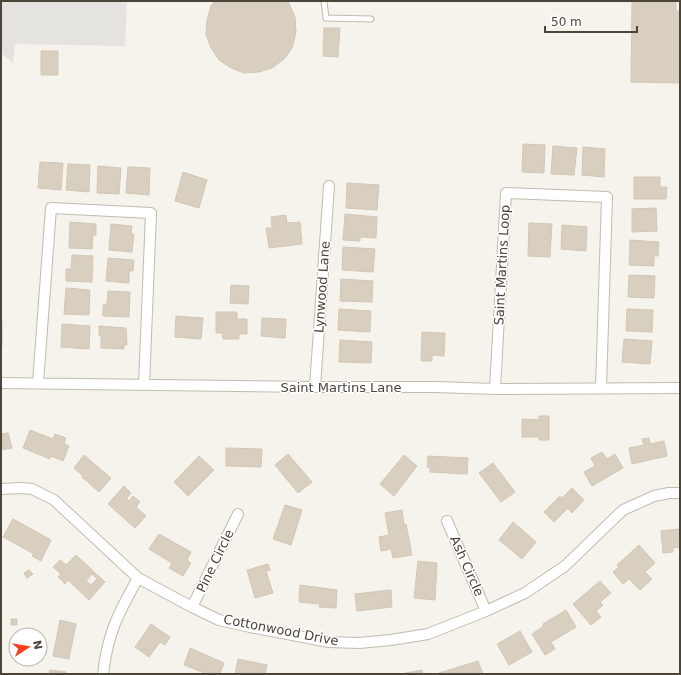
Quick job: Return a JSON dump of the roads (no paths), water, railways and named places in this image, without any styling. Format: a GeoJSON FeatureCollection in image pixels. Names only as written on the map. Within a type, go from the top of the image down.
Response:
{"type":"FeatureCollection","features":[{"type":"Feature","properties":{"kind":"street","name":"Lynwood Lane"},"geometry":{"type":"LineString","coordinates":[[315,387],[329,186]]}},
{"type":"Feature","properties":{"kind":"street","name":"Saint Martins Loop"},"geometry":{"type":"LineString","coordinates":[[495,389],[506,193],[607,197],[601,388]]}},
{"type":"Feature","properties":{"kind":"street"},"geometry":{"type":"LineString","coordinates":[[38,383],[51,208],[151,213],[144,384]]}},
{"type":"Feature","properties":{"kind":"street","name":"Saint Martins Lane"},"geometry":{"type":"LineString","coordinates":[[1,383],[435,387],[495,389],[680,388]]}},
{"type":"Feature","properties":{"kind":"street","name":"Cottonwood Drive"},"geometry":{"type":"LineString","coordinates":[[1,489],[32,489],[54,500],[138,578],[192,607],[220,620],[329,642],[391,640],[428,634],[486,611],[525,593],[564,566],[623,510],[654,496],[669,492],[680,492]]}},
{"type":"Feature","properties":{"kind":"street","name":"Pine Circle"},"geometry":{"type":"LineString","coordinates":[[192,607],[238,514]]}},
{"type":"Feature","properties":{"kind":"street","name":"Ash Circle"},"geometry":{"type":"LineString","coordinates":[[447,521],[486,611]]}},
{"type":"Feature","properties":{"kind":"street"},"geometry":{"type":"LineString","coordinates":[[103,674],[110,634],[116,618],[138,578]]}},
{"type":"Feature","properties":{"kind":"lane"},"geometry":{"type":"LineString","coordinates":[[324,1],[326,18],[371,19]]}}]}
